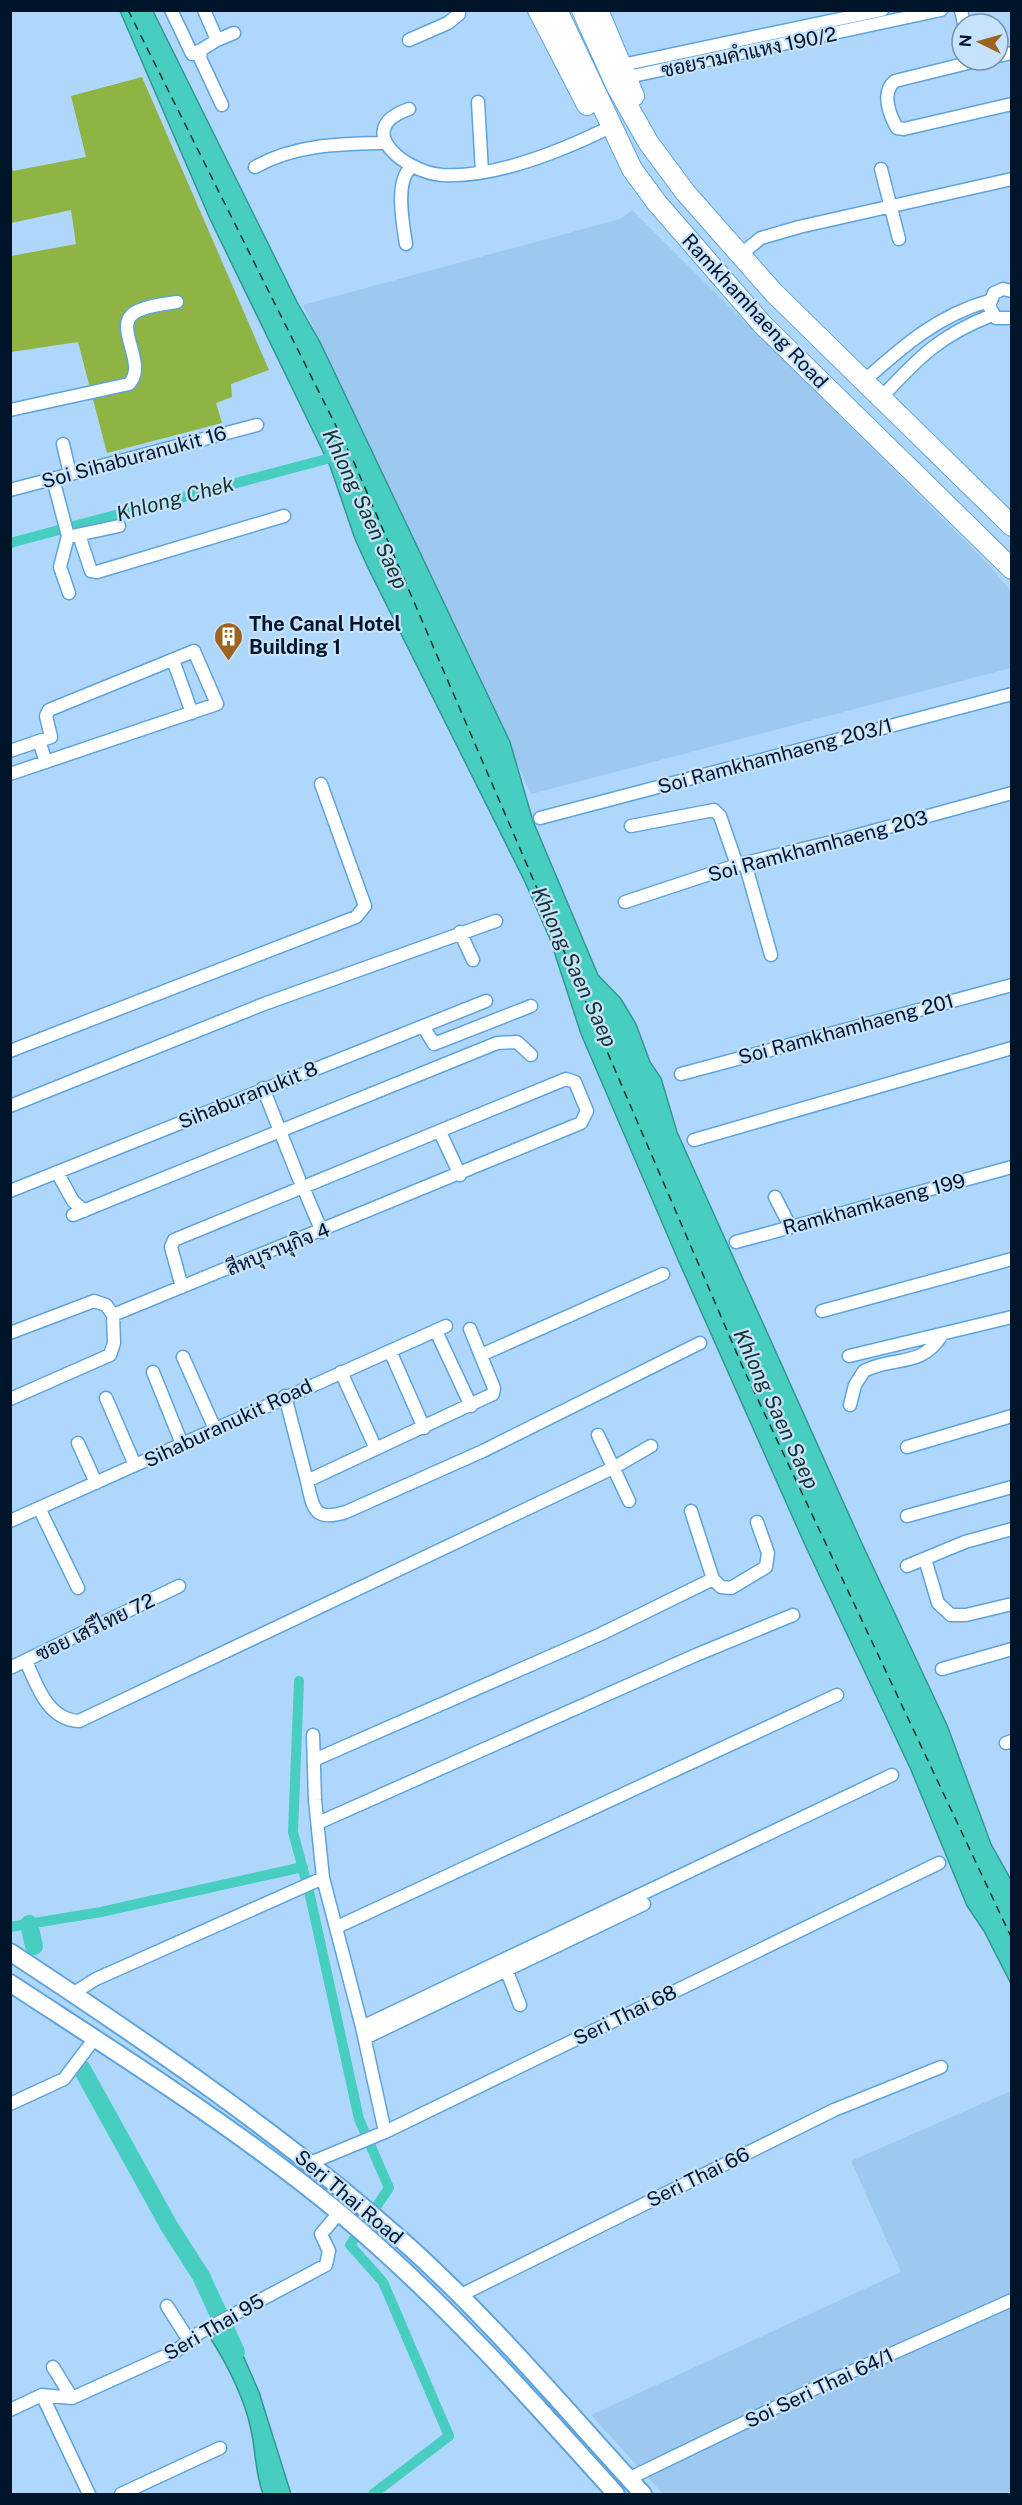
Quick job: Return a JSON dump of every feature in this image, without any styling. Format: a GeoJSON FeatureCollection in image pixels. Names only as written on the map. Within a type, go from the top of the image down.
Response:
{"type":"FeatureCollection","features":[{"type":"Feature","properties":{"kind":"main road"},"geometry":{"type":"LineString","coordinates":[[538,10],[567,71],[602,131],[632,169]]}},
{"type":"Feature","properties":{"kind":"main road","name":"Ramkhamhaeng Road"},"geometry":{"type":"LineString","coordinates":[[557,10],[632,169],[674,224],[762,324],[1011,569]]}},
{"type":"Feature","properties":{"kind":"main road"},"geometry":{"type":"LineString","coordinates":[[589,15],[625,71],[648,142]]}},
{"type":"Feature","properties":{"kind":"main road","name":"Ramkhamhaeng Road"},"geometry":{"type":"LineString","coordinates":[[589,15],[617,87],[648,142],[685,192],[774,293],[1011,526]]}},
{"type":"Feature","properties":{"kind":"main road"},"geometry":{"type":"LineString","coordinates":[[12,1957],[161,2066],[220,2096]]}},
{"type":"Feature","properties":{"kind":"main road","name":"Seri Thai Road"},"geometry":{"type":"LineString","coordinates":[[12,1957],[187,2070],[310,2163],[380,2221],[459,2296],[643,2494]]}},
{"type":"Feature","properties":{"kind":"main road","name":"Seri Thai Road"},"geometry":{"type":"LineString","coordinates":[[10,1983],[233,2132],[366,2236],[500,2366],[616,2494]]}},
{"type":"Feature","properties":{"kind":"street"},"geometry":{"type":"LineString","coordinates":[[171,10],[192,54],[234,33]]}},
{"type":"Feature","properties":{"kind":"street"},"geometry":{"type":"LineString","coordinates":[[204,10],[217,40]]}},
{"type":"Feature","properties":{"kind":"street"},"geometry":{"type":"LineString","coordinates":[[409,40],[448,23],[459,14],[459,10]]}},
{"type":"Feature","properties":{"kind":"street","name":"ซอยรามคำแหง 190/2"},"geometry":{"type":"LineString","coordinates":[[625,71],[882,10]]}},
{"type":"Feature","properties":{"kind":"street","name":"ซอยรามคำแหง 190/2"},"geometry":{"type":"LineString","coordinates":[[625,71],[908,14],[941,10]]}},
{"type":"Feature","properties":{"kind":"street"},"geometry":{"type":"LineString","coordinates":[[201,50],[200,58],[222,105]]}},
{"type":"Feature","properties":{"kind":"street"},"geometry":{"type":"LineString","coordinates":[[950,67],[895,81],[888,87],[886,93],[897,128],[904,129],[1011,104]]}},
{"type":"Feature","properties":{"kind":"street"},"geometry":{"type":"LineString","coordinates":[[478,102],[482,172]]}},
{"type":"Feature","properties":{"kind":"street"},"geometry":{"type":"LineString","coordinates":[[410,109],[395,114],[388,121],[384,127],[386,143],[396,157],[412,167],[443,175],[482,172],[562,150],[602,131]]}},
{"type":"Feature","properties":{"kind":"street"},"geometry":{"type":"LineString","coordinates":[[255,167],[271,158],[305,147],[386,143]]}},
{"type":"Feature","properties":{"kind":"street"},"geometry":{"type":"LineString","coordinates":[[406,244],[401,183],[407,170],[412,167]]}},
{"type":"Feature","properties":{"kind":"street"},"geometry":{"type":"LineString","coordinates":[[881,169],[899,239]]}},
{"type":"Feature","properties":{"kind":"street"},"geometry":{"type":"LineString","coordinates":[[740,255],[760,238],[1011,179]]}},
{"type":"Feature","properties":{"kind":"street"},"geometry":{"type":"LineString","coordinates":[[864,381],[914,337],[952,314],[989,301],[998,290],[1011,291]]}},
{"type":"Feature","properties":{"kind":"street"},"geometry":{"type":"LineString","coordinates":[[989,301],[992,315],[1000,320],[1011,318]]}},
{"type":"Feature","properties":{"kind":"street"},"geometry":{"type":"LineString","coordinates":[[10,410],[129,384],[135,377],[137,366],[126,330],[128,318],[138,310],[177,302]]}},
{"type":"Feature","properties":{"kind":"street"},"geometry":{"type":"LineString","coordinates":[[952,314],[958,328]]}},
{"type":"Feature","properties":{"kind":"street"},"geometry":{"type":"LineString","coordinates":[[881,398],[920,356],[958,328],[992,315]]}},
{"type":"Feature","properties":{"kind":"street","name":"Soi Sihaburanukit 16"},"geometry":{"type":"LineString","coordinates":[[10,490],[257,425]]}},
{"type":"Feature","properties":{"kind":"street"},"geometry":{"type":"LineString","coordinates":[[63,444],[70,474]]}},
{"type":"Feature","properties":{"kind":"street"},"geometry":{"type":"LineString","coordinates":[[53,479],[62,518],[88,565],[92,571],[97,572],[284,516]]}},
{"type":"Feature","properties":{"kind":"street"},"geometry":{"type":"LineString","coordinates":[[74,536],[119,526]]}},
{"type":"Feature","properties":{"kind":"street"},"geometry":{"type":"LineString","coordinates":[[69,593],[60,567],[74,536]]}},
{"type":"Feature","properties":{"kind":"street"},"geometry":{"type":"LineString","coordinates":[[10,751],[51,737],[46,716],[49,710],[194,651],[217,704],[10,774]]}},
{"type":"Feature","properties":{"kind":"street"},"geometry":{"type":"LineString","coordinates":[[173,660],[192,713]]}},
{"type":"Feature","properties":{"kind":"street"},"geometry":{"type":"LineString","coordinates":[[955,700],[1011,686]]}},
{"type":"Feature","properties":{"kind":"street","name":"Soi Ramkhamhaeng 203/1"},"geometry":{"type":"LineString","coordinates":[[540,818],[1011,694]]}},
{"type":"Feature","properties":{"kind":"street"},"geometry":{"type":"LineString","coordinates":[[39,741],[46,762]]}},
{"type":"Feature","properties":{"kind":"street"},"geometry":{"type":"LineString","coordinates":[[10,1051],[356,917],[365,906],[321,784]]}},
{"type":"Feature","properties":{"kind":"street","name":"Soi Ramkhamhaeng 203"},"geometry":{"type":"LineString","coordinates":[[625,902],[741,864],[1011,793]]}},
{"type":"Feature","properties":{"kind":"street"},"geometry":{"type":"LineString","coordinates":[[631,826],[714,810],[720,816],[741,864],[771,955]]}},
{"type":"Feature","properties":{"kind":"street"},"geometry":{"type":"LineString","coordinates":[[10,1106],[253,1008],[496,921]]}},
{"type":"Feature","properties":{"kind":"street"},"geometry":{"type":"LineString","coordinates":[[460,932],[473,960]]}},
{"type":"Feature","properties":{"kind":"street","name":"Soi Ramkhamhaeng 201"},"geometry":{"type":"LineString","coordinates":[[681,1074],[1011,985]]}},
{"type":"Feature","properties":{"kind":"street","name":"Sihaburanukit 8"},"geometry":{"type":"LineString","coordinates":[[10,1191],[263,1088],[486,1001]]}},
{"type":"Feature","properties":{"kind":"street"},"geometry":{"type":"LineString","coordinates":[[423,1026],[434,1044],[531,1006]]}},
{"type":"Feature","properties":{"kind":"street"},"geometry":{"type":"LineString","coordinates":[[57,1172],[78,1213],[497,1043],[517,1042],[531,1055]]}},
{"type":"Feature","properties":{"kind":"street"},"geometry":{"type":"LineString","coordinates":[[694,1140],[1011,1048]]}},
{"type":"Feature","properties":{"kind":"street","name":"สีหบุรานุกิจ 4"},"geometry":{"type":"LineString","coordinates":[[114,1316],[581,1124],[586,1111],[575,1082],[566,1079],[440,1132]]}},
{"type":"Feature","properties":{"kind":"street"},"geometry":{"type":"LineString","coordinates":[[263,1088],[279,1132],[322,1232]]}},
{"type":"Feature","properties":{"kind":"street"},"geometry":{"type":"LineString","coordinates":[[182,1287],[171,1247],[174,1240],[301,1183],[440,1132],[460,1175]]}},
{"type":"Feature","properties":{"kind":"street","name":"Ramkhamkaeng 199"},"geometry":{"type":"LineString","coordinates":[[736,1242],[1011,1167]]}},
{"type":"Feature","properties":{"kind":"street"},"geometry":{"type":"LineString","coordinates":[[775,1197],[790,1226]]}},
{"type":"Feature","properties":{"kind":"street"},"geometry":{"type":"LineString","coordinates":[[822,1311],[1011,1259]]}},
{"type":"Feature","properties":{"kind":"street"},"geometry":{"type":"LineString","coordinates":[[481,1355],[663,1274]]}},
{"type":"Feature","properties":{"kind":"street"},"geometry":{"type":"LineString","coordinates":[[10,1333],[94,1301],[105,1305],[114,1316],[114,1343],[110,1355],[10,1399]]}},
{"type":"Feature","properties":{"kind":"street"},"geometry":{"type":"LineString","coordinates":[[849,1356],[1011,1317]]}},
{"type":"Feature","properties":{"kind":"street","name":"Sihaburanukit Road"},"geometry":{"type":"LineString","coordinates":[[10,1521],[285,1396],[441,1329],[471,1406]]}},
{"type":"Feature","properties":{"kind":"street"},"geometry":{"type":"LineString","coordinates":[[307,1481],[490,1397],[494,1391],[470,1329]]}},
{"type":"Feature","properties":{"kind":"street"},"geometry":{"type":"LineString","coordinates":[[850,1405],[855,1385],[864,1371],[924,1355],[942,1335]]}},
{"type":"Feature","properties":{"kind":"street"},"geometry":{"type":"LineString","coordinates":[[285,1396],[313,1507],[318,1513],[331,1517],[483,1451],[700,1343]]}},
{"type":"Feature","properties":{"kind":"street"},"geometry":{"type":"LineString","coordinates":[[390,1351],[424,1428]]}},
{"type":"Feature","properties":{"kind":"street"},"geometry":{"type":"LineString","coordinates":[[183,1357],[215,1429]]}},
{"type":"Feature","properties":{"kind":"street"},"geometry":{"type":"LineString","coordinates":[[153,1372],[182,1444]]}},
{"type":"Feature","properties":{"kind":"street"},"geometry":{"type":"LineString","coordinates":[[341,1372],[376,1449]]}},
{"type":"Feature","properties":{"kind":"street"},"geometry":{"type":"LineString","coordinates":[[106,1398],[135,1465]]}},
{"type":"Feature","properties":{"kind":"street"},"geometry":{"type":"LineString","coordinates":[[907,1447],[1011,1416]]}},
{"type":"Feature","properties":{"kind":"street"},"geometry":{"type":"LineString","coordinates":[[598,1435],[629,1501]]}},
{"type":"Feature","properties":{"kind":"street"},"geometry":{"type":"LineString","coordinates":[[78,1443],[96,1483]]}},
{"type":"Feature","properties":{"kind":"street"},"geometry":{"type":"LineString","coordinates":[[26,1661],[47,1704],[59,1716],[70,1721],[80,1721],[613,1468],[651,1446]]}},
{"type":"Feature","properties":{"kind":"street"},"geometry":{"type":"LineString","coordinates":[[907,1516],[1011,1487]]}},
{"type":"Feature","properties":{"kind":"street"},"geometry":{"type":"LineString","coordinates":[[39,1508],[78,1588]]}},
{"type":"Feature","properties":{"kind":"street"},"geometry":{"type":"LineString","coordinates":[[691,1510],[713,1579],[721,1587],[731,1588],[766,1567],[768,1553],[757,1522]]}},
{"type":"Feature","properties":{"kind":"street"},"geometry":{"type":"LineString","coordinates":[[907,1566],[965,1542],[1011,1530]]}},
{"type":"Feature","properties":{"kind":"street"},"geometry":{"type":"LineString","coordinates":[[925,1559],[938,1603],[951,1615],[966,1615],[1011,1604]]}},
{"type":"Feature","properties":{"kind":"street"},"geometry":{"type":"LineString","coordinates":[[314,1760],[601,1634],[713,1579]]}},
{"type":"Feature","properties":{"kind":"street","name":"ซอย เสรีไทย 72"},"geometry":{"type":"LineString","coordinates":[[10,1668],[179,1586]]}},
{"type":"Feature","properties":{"kind":"street"},"geometry":{"type":"LineString","coordinates":[[318,1823],[696,1655],[793,1615]]}},
{"type":"Feature","properties":{"kind":"street"},"geometry":{"type":"LineString","coordinates":[[942,1669],[1011,1649]]}},
{"type":"Feature","properties":{"kind":"street"},"geometry":{"type":"LineString","coordinates":[[338,1927],[837,1695]]}},
{"type":"Feature","properties":{"kind":"street"},"geometry":{"type":"LineString","coordinates":[[313,1735],[323,1878],[338,1927],[363,2033],[383,2133]]}},
{"type":"Feature","properties":{"kind":"street"},"geometry":{"type":"LineString","coordinates":[[363,2033],[892,1775]]}},
{"type":"Feature","properties":{"kind":"street","name":"Seri Thai 68"},"geometry":{"type":"LineString","coordinates":[[310,2163],[383,2133],[939,1863]]}},
{"type":"Feature","properties":{"kind":"street"},"geometry":{"type":"LineString","coordinates":[[72,1994],[96,1979],[323,1878]]}},
{"type":"Feature","properties":{"kind":"street"},"geometry":{"type":"LineString","coordinates":[[363,2033],[644,1904]]}},
{"type":"Feature","properties":{"kind":"street"},"geometry":{"type":"LineString","coordinates":[[506,1969],[520,2005]]}},
{"type":"Feature","properties":{"kind":"street"},"geometry":{"type":"LineString","coordinates":[[10,2104],[64,2079],[95,2038]]}},
{"type":"Feature","properties":{"kind":"street","name":"Seri Thai 66"},"geometry":{"type":"LineString","coordinates":[[459,2296],[834,2110],[941,2067]]}},
{"type":"Feature","properties":{"kind":"street","name":"Seri Thai 95"},"geometry":{"type":"LineString","coordinates":[[72,2398],[176,2351],[194,2336],[326,2265],[329,2251],[321,2234],[341,2215]]}},
{"type":"Feature","properties":{"kind":"street","name":"Soi Seri Thai 64/1"},"geometry":{"type":"LineString","coordinates":[[628,2479],[826,2384],[1011,2300]]}},
{"type":"Feature","properties":{"kind":"street"},"geometry":{"type":"LineString","coordinates":[[167,2306],[194,2336]]}},
{"type":"Feature","properties":{"kind":"street"},"geometry":{"type":"LineString","coordinates":[[53,2367],[72,2398]]}},
{"type":"Feature","properties":{"kind":"street"},"geometry":{"type":"LineString","coordinates":[[10,2410],[42,2395],[72,2398]]}},
{"type":"Feature","properties":{"kind":"street"},"geometry":{"type":"LineString","coordinates":[[42,2395],[89,2494]]}},
{"type":"Feature","properties":{"kind":"street"},"geometry":{"type":"LineString","coordinates":[[121,2494],[220,2448]]}},
{"type":"Feature","properties":{"kind":"shaded area"},"geometry":{"type":"Polygon","coordinates":[[[142,77],[269,370],[231,384],[232,397],[216,403],[222,423],[107,453],[78,342],[11,352],[11,256],[76,244],[71,210],[11,223],[10,160],[13,171],[86,157],[71,96],[142,77]]]}},
{"type":"Feature","properties":{"kind":"shaded area"},"geometry":{"type":"Polygon","coordinates":[[[632,210],[986,562],[1011,591],[1011,668],[531,794],[303,305],[620,219],[632,210]]]}},
{"type":"Feature","properties":{"kind":"shaded area"},"geometry":{"type":"Polygon","coordinates":[[[1011,2091],[1011,2494],[663,2494],[591,2415],[901,2272],[851,2161],[1011,2091]]]}},
{"type":"Feature","properties":{"kind":"water","name":"Khlong Saen Saep"},"geometry":{"type":"Polygon","coordinates":[[[120,11],[153,11],[297,302],[320,342],[510,742],[533,821],[598,975],[621,999],[636,1024],[650,1062],[661,1078],[677,1132],[859,1537],[947,1725],[991,1844],[1011,1880],[1011,1984],[984,1931],[967,1906],[911,1770],[805,1545],[679,1262],[581,1034],[550,939],[525,882],[369,570],[355,539],[330,466],[210,219],[120,11]]]}},
{"type":"Feature","properties":{"kind":"water"},"geometry":{"type":"Polygon","coordinates":[[[231,2328],[259,2392],[291,2494],[263,2494],[258,2478],[251,2430],[240,2393],[209,2336],[231,2328]]]}},
{"type":"Feature","properties":{"kind":"waterway","name":"Khlong Chek"},"geometry":{"type":"LineString","coordinates":[[10,543],[338,456]]}},
{"type":"Feature","properties":{"kind":"waterway"},"geometry":{"type":"LineString","coordinates":[[299,1681],[293,1832],[305,1877]]}},
{"type":"Feature","properties":{"kind":"waterway"},"geometry":{"type":"LineString","coordinates":[[10,1927],[101,1912],[303,1867]]}},
{"type":"Feature","properties":{"kind":"waterway"},"geometry":{"type":"LineString","coordinates":[[309,1891],[359,2119],[389,2188],[350,2245],[383,2282],[449,2436],[373,2494]]}},
{"type":"Feature","properties":{"kind":"waterway"},"geometry":{"type":"LineString","coordinates":[[29,1924],[34,1946]]}},
{"type":"Feature","properties":{"kind":"waterway"},"geometry":{"type":"LineString","coordinates":[[82,2069],[169,2226],[201,2276],[236,2352]]}},
{"type":"Feature","properties":{"kind":"ferry route"},"geometry":{"type":"LineString","coordinates":[[128,10],[353,460],[744,1370],[1012,1939]]}},
{"type":"Feature","properties":{"kind":"place","name":"The Canal Hotel Building 1"},"geometry":{"type":"Point","coordinates":[228,662]}}]}
